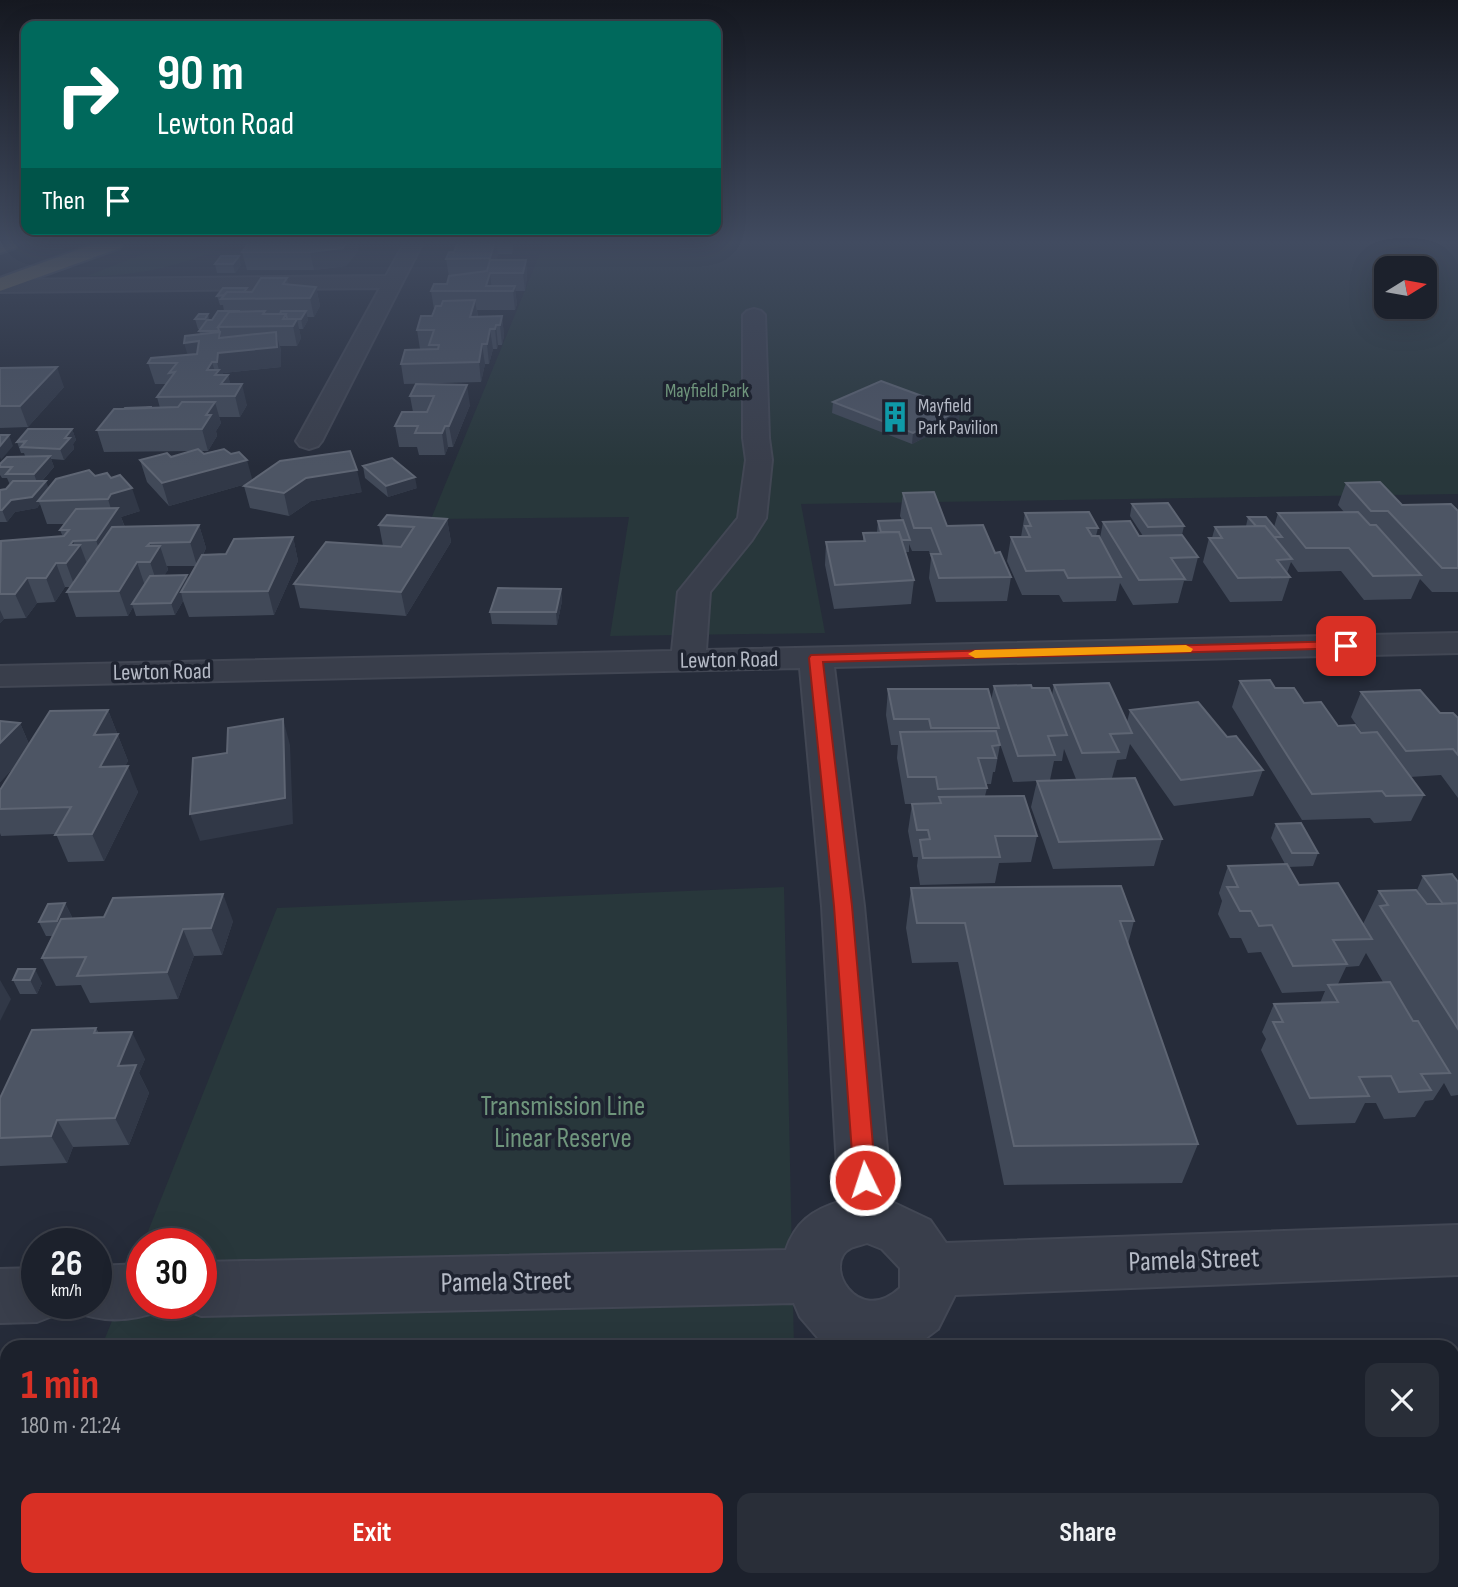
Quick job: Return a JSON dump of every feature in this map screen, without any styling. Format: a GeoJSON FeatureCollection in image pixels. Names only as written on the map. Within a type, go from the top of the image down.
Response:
{"type":"FeatureCollection","features":[{"type":"Feature","properties":{"kind":"street"},"geometry":{"type":"LineString","coordinates":[[309,440],[374,318]]}},
{"type":"Feature","properties":{"kind":"street"},"geometry":{"type":"LineString","coordinates":[[688,660],[694,592],[752,518],[759,460],[756,438],[754,318]]}},
{"type":"Feature","properties":{"kind":"street","name":"Lewton Road"},"geometry":{"type":"LineString","coordinates":[[0,676],[1458,643]]}},
{"type":"Feature","properties":{"kind":"street"},"geometry":{"type":"LineString","coordinates":[[816,658],[843,906],[867,1219]]}},
{"type":"Feature","properties":{"kind":"street"},"geometry":{"type":"LineString","coordinates":[[867,1219],[900,1229],[924,1254],[929,1270],[928,1289],[922,1306],[909,1320],[873,1339],[838,1319],[815,1291],[811,1276],[812,1257],[819,1241],[832,1229],[849,1220],[867,1219]]}},
{"type":"Feature","properties":{"kind":"street","name":"Pamela Street"},"geometry":{"type":"LineString","coordinates":[[929,1270],[1458,1250]]}},
{"type":"Feature","properties":{"kind":"street","name":"Pamela Street"},"geometry":{"type":"LineString","coordinates":[[217,1289],[811,1276]]}},
{"type":"Feature","properties":{"kind":"street"},"geometry":{"type":"LineString","coordinates":[[0,1296],[21,1295]]}},
{"type":"Feature","properties":{"kind":"green space","name":"Mayfield Park"},"geometry":{"type":"Polygon","coordinates":[[[514,318],[1458,318],[1458,494],[801,504],[825,633],[610,636],[629,517],[431,519],[514,318]]]}},
{"type":"Feature","properties":{"kind":"green space","name":"Transmission Line Linear Reserve"},"geometry":{"type":"Polygon","coordinates":[[[784,887],[794,1340],[104,1340],[126,1286],[126,1319],[217,1319],[217,1228],[149,1228],[277,908],[784,887]]]}},
{"type":"Feature","properties":{"kind":"building"},"geometry":{"type":"Polygon","coordinates":[[[225,318],[218,327],[219,331],[199,331],[207,320],[225,318]]]}},
{"type":"Feature","properties":{"kind":"building"},"geometry":{"type":"Polygon","coordinates":[[[225,318],[297,319],[293,326],[218,327],[225,318]]]}},
{"type":"Feature","properties":{"kind":"building"},"geometry":{"type":"Polygon","coordinates":[[[420,318],[502,318],[500,325],[490,329],[487,344],[482,344],[479,362],[401,364],[405,350],[438,349],[439,345],[429,345],[434,330],[417,330],[420,318]]]}},
{"type":"Feature","properties":{"kind":"building"},"geometry":{"type":"Polygon","coordinates":[[[220,332],[219,338],[276,332],[277,347],[218,353],[217,362],[212,362],[207,370],[219,370],[215,375],[228,375],[221,384],[242,384],[235,396],[157,397],[175,372],[169,373],[177,363],[148,363],[151,358],[197,354],[199,341],[184,343],[185,336],[220,332]]]}},
{"type":"Feature","properties":{"kind":"building"},"geometry":{"type":"Polygon","coordinates":[[[57,367],[20,406],[0,406],[0,368],[57,367]]]}},
{"type":"Feature","properties":{"kind":"building","name":"Mayfield Park Pavilion"},"geometry":{"type":"Polygon","coordinates":[[[881,381],[960,410],[913,433],[833,402],[881,381]]]}},
{"type":"Feature","properties":{"kind":"building"},"geometry":{"type":"Polygon","coordinates":[[[416,384],[467,385],[449,426],[445,426],[442,433],[415,433],[418,426],[395,426],[402,412],[427,412],[434,396],[410,396],[416,384]]]}},
{"type":"Feature","properties":{"kind":"building"},"geometry":{"type":"Polygon","coordinates":[[[182,402],[215,402],[206,415],[211,415],[202,429],[97,430],[114,409],[178,407],[182,402]]]}},
{"type":"Feature","properties":{"kind":"building"},"geometry":{"type":"Polygon","coordinates":[[[28,429],[72,429],[65,438],[70,438],[60,449],[21,447],[26,441],[17,442],[28,429]]]}},
{"type":"Feature","properties":{"kind":"building"},"geometry":{"type":"Polygon","coordinates":[[[0,435],[9,435],[0,446],[0,435]]]}},
{"type":"Feature","properties":{"kind":"building"},"geometry":{"type":"Polygon","coordinates":[[[198,449],[204,454],[224,449],[231,454],[239,452],[247,460],[162,483],[140,460],[167,453],[171,457],[198,449]]]}},
{"type":"Feature","properties":{"kind":"building"},"geometry":{"type":"Polygon","coordinates":[[[350,451],[357,470],[306,478],[284,493],[244,486],[280,461],[350,451]]]}},
{"type":"Feature","properties":{"kind":"building"},"geometry":{"type":"Polygon","coordinates":[[[50,456],[34,474],[6,474],[12,467],[0,467],[7,457],[50,456]]]}},
{"type":"Feature","properties":{"kind":"building"},"geometry":{"type":"Polygon","coordinates":[[[392,458],[415,477],[386,486],[363,466],[392,458]]]}},
{"type":"Feature","properties":{"kind":"building"},"geometry":{"type":"Polygon","coordinates":[[[89,470],[95,476],[107,473],[111,478],[120,475],[132,488],[111,494],[108,499],[38,501],[56,479],[89,470]]]}},
{"type":"Feature","properties":{"kind":"building"},"geometry":{"type":"Polygon","coordinates":[[[13,481],[46,481],[32,497],[11,500],[0,510],[0,490],[6,489],[13,481]]]}},
{"type":"Feature","properties":{"kind":"building"},"geometry":{"type":"Polygon","coordinates":[[[1380,482],[1402,505],[1451,504],[1458,511],[1458,568],[1442,568],[1388,511],[1371,511],[1346,483],[1380,482]]]}},
{"type":"Feature","properties":{"kind":"building"},"geometry":{"type":"Polygon","coordinates":[[[934,492],[947,526],[983,525],[995,553],[1000,552],[1011,577],[939,578],[931,554],[941,554],[931,528],[914,528],[903,493],[934,492]]]}},
{"type":"Feature","properties":{"kind":"building"},"geometry":{"type":"Polygon","coordinates":[[[1168,503],[1184,526],[1148,527],[1132,504],[1168,503]]]}},
{"type":"Feature","properties":{"kind":"building"},"geometry":{"type":"Polygon","coordinates":[[[118,508],[96,540],[73,541],[70,545],[80,545],[66,563],[56,563],[46,578],[27,578],[15,594],[0,594],[1,541],[64,536],[69,530],[60,530],[76,509],[118,508]]]}},
{"type":"Feature","properties":{"kind":"building"},"geometry":{"type":"Polygon","coordinates":[[[1089,512],[1098,528],[1087,528],[1092,536],[1099,536],[1121,577],[1068,578],[1064,570],[1026,571],[1011,537],[1030,537],[1025,526],[1031,526],[1025,513],[1089,512]]]}},
{"type":"Feature","properties":{"kind":"building"},"geometry":{"type":"Polygon","coordinates":[[[1358,512],[1370,525],[1376,525],[1421,575],[1373,576],[1349,548],[1306,548],[1278,513],[1358,512]]]}},
{"type":"Feature","properties":{"kind":"building"},"geometry":{"type":"Polygon","coordinates":[[[387,515],[447,519],[401,592],[294,584],[326,542],[401,547],[414,527],[379,525],[387,515]]]}},
{"type":"Feature","properties":{"kind":"building"},"geometry":{"type":"Polygon","coordinates":[[[1248,517],[1266,517],[1282,537],[1274,537],[1265,526],[1256,526],[1248,517]]]}},
{"type":"Feature","properties":{"kind":"building"},"geometry":{"type":"Polygon","coordinates":[[[903,520],[910,540],[902,540],[899,532],[881,532],[878,521],[903,520]]]}},
{"type":"Feature","properties":{"kind":"building"},"geometry":{"type":"Polygon","coordinates":[[[1130,521],[1139,536],[1182,535],[1198,557],[1171,558],[1185,579],[1139,580],[1103,522],[1130,521]]]}},
{"type":"Feature","properties":{"kind":"building"},"geometry":{"type":"Polygon","coordinates":[[[199,525],[190,542],[150,543],[147,546],[160,546],[150,562],[137,562],[119,591],[67,592],[112,527],[199,525]]]}},
{"type":"Feature","properties":{"kind":"building"},"geometry":{"type":"Polygon","coordinates":[[[1265,526],[1292,559],[1277,560],[1290,577],[1238,578],[1209,538],[1222,538],[1215,527],[1265,526]]]}},
{"type":"Feature","properties":{"kind":"building"},"geometry":{"type":"Polygon","coordinates":[[[899,532],[914,580],[835,585],[826,542],[865,541],[863,533],[899,532]]]}},
{"type":"Feature","properties":{"kind":"building"},"geometry":{"type":"Polygon","coordinates":[[[293,537],[268,591],[181,592],[202,555],[226,554],[234,539],[293,537]]]}},
{"type":"Feature","properties":{"kind":"building"},"geometry":{"type":"Polygon","coordinates":[[[187,575],[171,603],[132,604],[150,576],[187,575]]]}},
{"type":"Feature","properties":{"kind":"building"},"geometry":{"type":"Polygon","coordinates":[[[498,588],[561,589],[556,612],[490,612],[498,588]]]}},
{"type":"Feature","properties":{"kind":"building"},"geometry":{"type":"Polygon","coordinates":[[[1270,680],[1275,688],[1294,688],[1304,703],[1321,702],[1338,726],[1355,725],[1361,733],[1377,732],[1424,795],[1386,796],[1382,791],[1312,794],[1240,681],[1270,680]]]}},
{"type":"Feature","properties":{"kind":"building"},"geometry":{"type":"Polygon","coordinates":[[[1109,683],[1132,733],[1110,734],[1119,752],[1082,753],[1054,685],[1109,683]]]}},
{"type":"Feature","properties":{"kind":"building"},"geometry":{"type":"Polygon","coordinates":[[[1031,685],[1032,688],[1049,688],[1067,735],[1048,736],[1055,755],[1018,756],[994,686],[1031,685]]]}},
{"type":"Feature","properties":{"kind":"building"},"geometry":{"type":"Polygon","coordinates":[[[888,689],[988,689],[999,728],[931,728],[929,719],[894,719],[888,689]]]}},
{"type":"Feature","properties":{"kind":"building"},"geometry":{"type":"Polygon","coordinates":[[[1420,690],[1440,713],[1453,713],[1458,718],[1458,755],[1453,749],[1406,751],[1361,692],[1420,690]]]}},
{"type":"Feature","properties":{"kind":"building"},"geometry":{"type":"Polygon","coordinates":[[[1198,702],[1227,737],[1236,736],[1263,770],[1181,780],[1130,710],[1198,702]]]}},
{"type":"Feature","properties":{"kind":"building"},"geometry":{"type":"Polygon","coordinates":[[[108,710],[94,735],[118,734],[100,767],[128,766],[92,834],[55,835],[71,807],[0,809],[0,790],[50,711],[108,710]]]}},
{"type":"Feature","properties":{"kind":"building"},"geometry":{"type":"Polygon","coordinates":[[[283,719],[285,798],[190,814],[193,758],[227,753],[228,728],[283,719]]]}},
{"type":"Feature","properties":{"kind":"building"},"geometry":{"type":"Polygon","coordinates":[[[0,721],[20,723],[0,743],[0,721]]]}},
{"type":"Feature","properties":{"kind":"building"},"geometry":{"type":"Polygon","coordinates":[[[996,731],[1000,745],[992,746],[996,758],[978,758],[987,788],[938,789],[936,777],[908,777],[900,732],[996,731]]]}},
{"type":"Feature","properties":{"kind":"building"},"geometry":{"type":"Polygon","coordinates":[[[1135,778],[1162,839],[1059,842],[1037,781],[1135,778]]]}},
{"type":"Feature","properties":{"kind":"building"},"geometry":{"type":"Polygon","coordinates":[[[1024,796],[1037,836],[995,836],[1000,857],[923,858],[920,840],[930,839],[928,830],[917,830],[912,804],[941,803],[939,797],[1024,796]]]}},
{"type":"Feature","properties":{"kind":"building"},"geometry":{"type":"Polygon","coordinates":[[[1301,823],[1318,853],[1292,853],[1276,824],[1301,823]]]}},
{"type":"Feature","properties":{"kind":"building"},"geometry":{"type":"Polygon","coordinates":[[[1287,864],[1299,885],[1338,883],[1372,939],[1333,940],[1347,964],[1293,966],[1272,925],[1259,926],[1251,911],[1240,911],[1227,887],[1238,887],[1228,866],[1287,864]]]}},
{"type":"Feature","properties":{"kind":"building"},"geometry":{"type":"Polygon","coordinates":[[[1452,874],[1458,882],[1458,903],[1443,904],[1423,876],[1452,874]]]}},
{"type":"Feature","properties":{"kind":"building"},"geometry":{"type":"Polygon","coordinates":[[[1121,886],[1134,921],[1120,921],[1198,1144],[1014,1146],[965,923],[917,923],[911,888],[1121,886]]]}},
{"type":"Feature","properties":{"kind":"building"},"geometry":{"type":"Polygon","coordinates":[[[1416,890],[1427,904],[1458,903],[1458,1029],[1380,906],[1388,905],[1379,891],[1416,890]]]}},
{"type":"Feature","properties":{"kind":"building"},"geometry":{"type":"Polygon","coordinates":[[[223,894],[211,928],[183,929],[167,972],[77,976],[86,957],[42,958],[61,919],[104,917],[113,898],[223,894]]]}},
{"type":"Feature","properties":{"kind":"building"},"geometry":{"type":"Polygon","coordinates":[[[65,903],[57,921],[39,922],[48,904],[65,903]]]}},
{"type":"Feature","properties":{"kind":"building"},"geometry":{"type":"Polygon","coordinates":[[[18,969],[35,969],[30,980],[13,980],[18,969]]]}},
{"type":"Feature","properties":{"kind":"building"},"geometry":{"type":"Polygon","coordinates":[[[1390,982],[1413,1021],[1418,1021],[1450,1073],[1421,1074],[1431,1090],[1399,1092],[1391,1076],[1359,1077],[1369,1096],[1310,1098],[1273,1022],[1283,1022],[1274,1004],[1338,1002],[1328,985],[1390,982]]]}},
{"type":"Feature","properties":{"kind":"building"},"geometry":{"type":"Polygon","coordinates":[[[96,1028],[94,1033],[132,1032],[118,1066],[136,1065],[115,1118],[57,1120],[51,1136],[0,1138],[0,1098],[32,1030],[96,1028]]]}},
{"type":"Feature","properties":{"kind":"slow traffic"},"geometry":{"type":"LineString","coordinates":[[975,654],[1186,649]]}},
{"type":"Feature","properties":{"kind":"place","name":"Mayfield Park Pavilion"},"geometry":{"type":"Point","coordinates":[895,417]}},
{"type":"Feature","properties":{"kind":"route"},"geometry":{"type":"LineString","coordinates":[[865,1180],[843,906],[816,658],[1346,646]]}}]}
